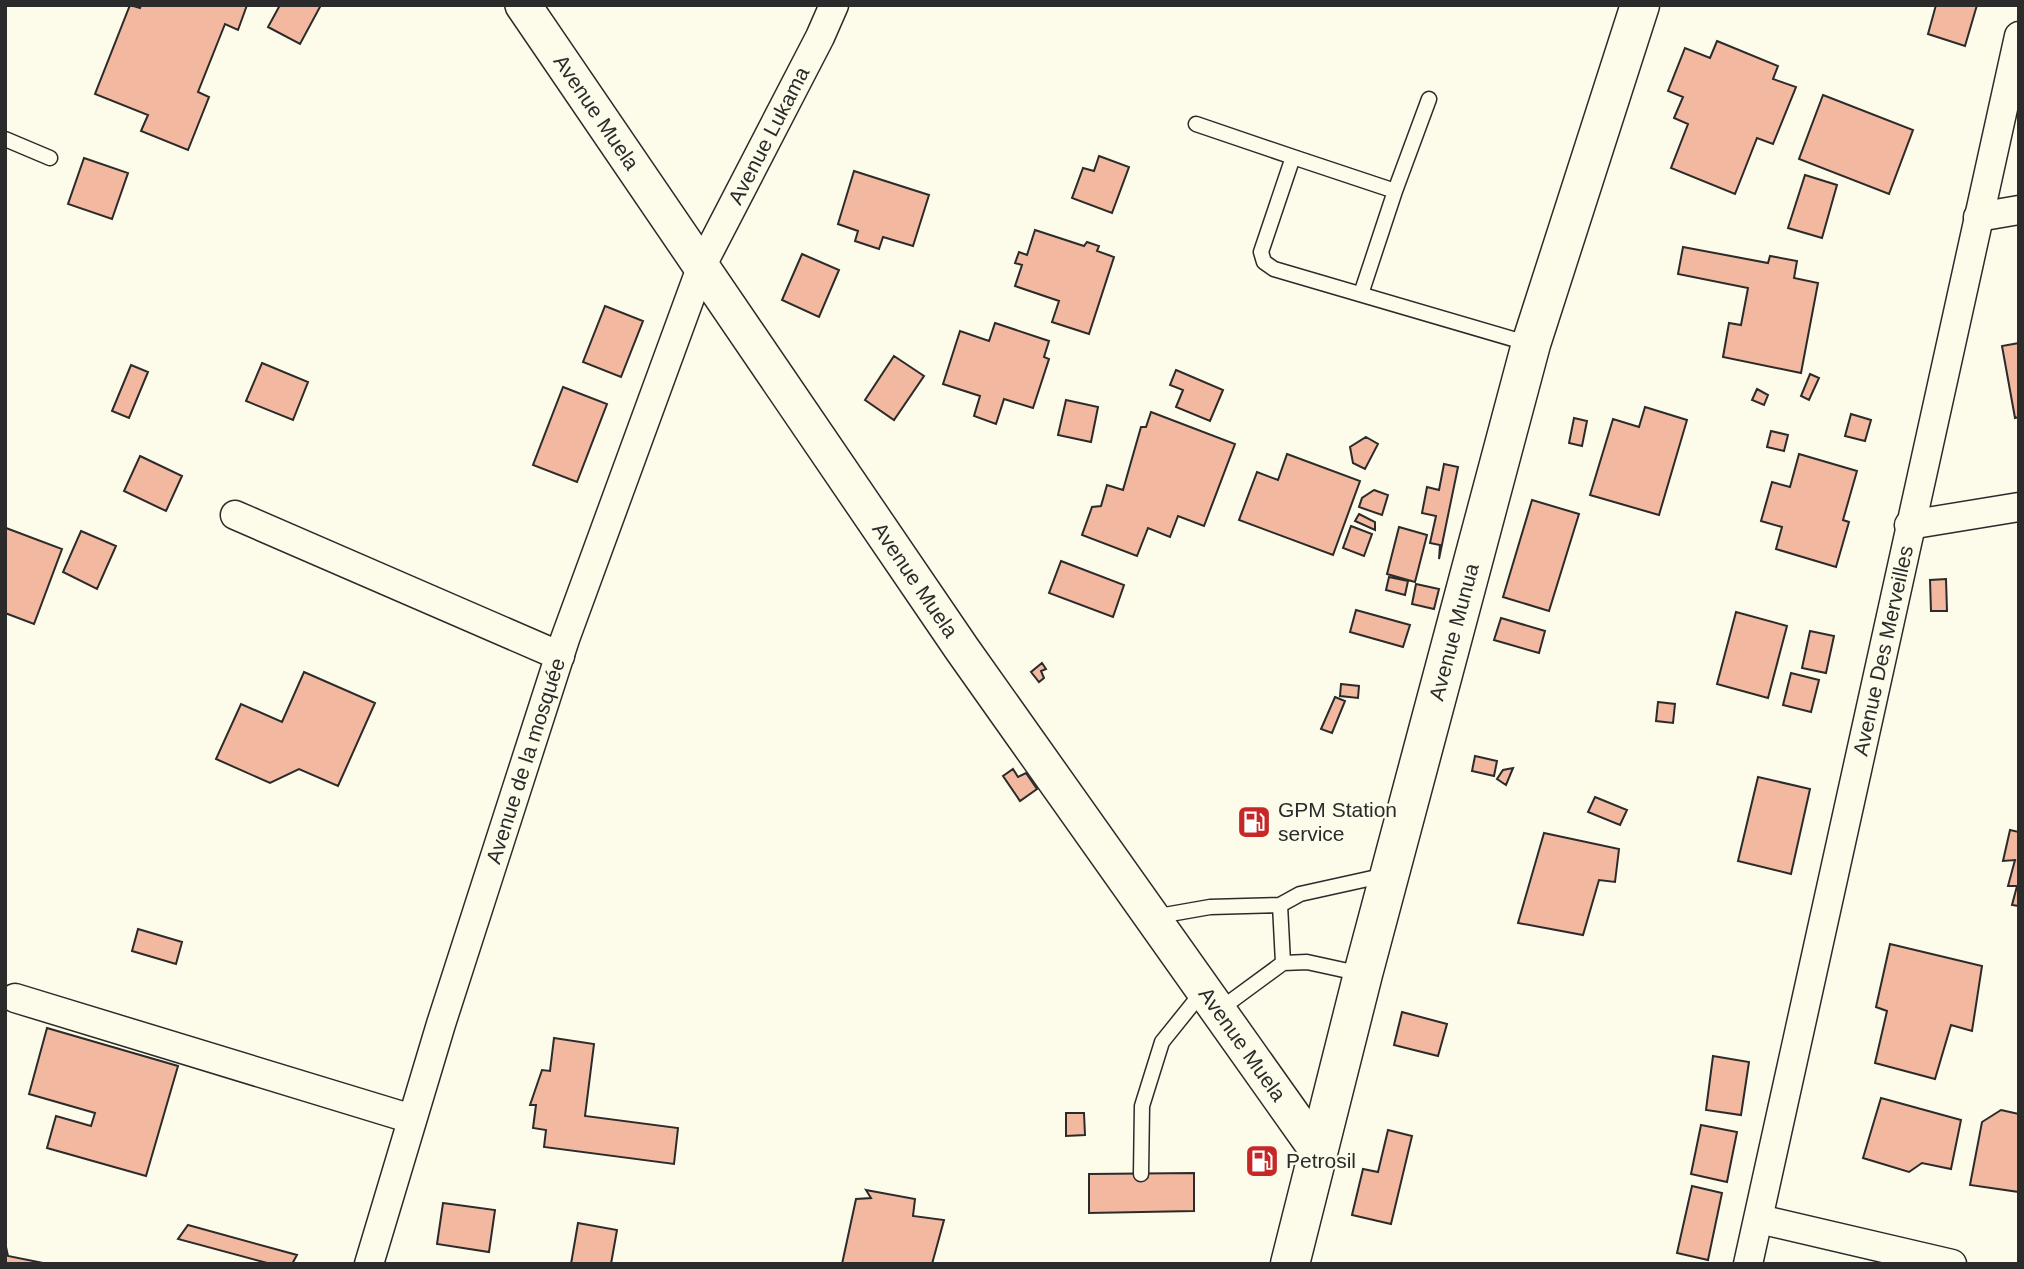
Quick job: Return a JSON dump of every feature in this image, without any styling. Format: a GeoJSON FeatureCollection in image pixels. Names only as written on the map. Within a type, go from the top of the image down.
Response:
{"type":"FeatureCollection","features":[{"type":"Feature","properties":{"kind":"main road","name":"Avenue Munua"},"geometry":{"type":"LineString","coordinates":[[1290,1264],[1363,974],[1531,344],[1640,5]]}},
{"type":"Feature","properties":{"kind":"street","name":"Avenue Muela"},"geometry":{"type":"LineString","coordinates":[[523,5],[962,649],[1317,1150]]}},
{"type":"Feature","properties":{"kind":"street","name":"Avenue Lukama"},"geometry":{"type":"LineString","coordinates":[[702,265],[834,5]]}},
{"type":"Feature","properties":{"kind":"street","name":"Avenue Des Merveilles"},"geometry":{"type":"LineString","coordinates":[[1748,1264],[2019,36]]}},
{"type":"Feature","properties":{"kind":"street"},"geometry":{"type":"LineString","coordinates":[[1979,217],[2019,210]]}},
{"type":"Feature","properties":{"kind":"street","name":"Avenue de la mosquée"},"geometry":{"type":"LineString","coordinates":[[369,1264],[412,1118],[560,656],[702,265]]}},
{"type":"Feature","properties":{"kind":"street"},"geometry":{"type":"LineString","coordinates":[[1909,525],[2019,507]]}},
{"type":"Feature","properties":{"kind":"street"},"geometry":{"type":"LineString","coordinates":[[235,515],[560,656]]}},
{"type":"Feature","properties":{"kind":"street"},"geometry":{"type":"LineString","coordinates":[[15,999],[412,1118]]}},
{"type":"Feature","properties":{"kind":"street"},"geometry":{"type":"LineString","coordinates":[[1759,1219],[1952,1264]]}},
{"type":"Feature","properties":{"kind":"lane"},"geometry":{"type":"LineString","coordinates":[[1361,294],[1429,99]]}},
{"type":"Feature","properties":{"kind":"lane"},"geometry":{"type":"LineString","coordinates":[[1196,124],[1395,191]]}},
{"type":"Feature","properties":{"kind":"lane"},"geometry":{"type":"LineString","coordinates":[[5,139],[50,158]]}},
{"type":"Feature","properties":{"kind":"lane"},"geometry":{"type":"LineString","coordinates":[[1293,157],[1261,252],[1264,262],[1274,269],[1531,344]]}},
{"type":"Feature","properties":{"kind":"lane"},"geometry":{"type":"LineString","coordinates":[[1152,917],[1210,907],[1280,905],[1300,894],[1391,874]]}},
{"type":"Feature","properties":{"kind":"lane"},"geometry":{"type":"LineString","coordinates":[[1280,905],[1283,962]]}},
{"type":"Feature","properties":{"kind":"lane"},"geometry":{"type":"LineString","coordinates":[[1142,1174],[1142,1106],[1162,1042],[1211,1000],[1283,962],[1307,962],[1363,974]]}},
{"type":"Feature","properties":{"kind":"building"},"geometry":{"type":"Polygon","coordinates":[[[130,5],[140,8],[141,5],[247,5],[238,30],[225,24],[198,92],[209,97],[188,150],[141,131],[148,115],[95,94],[130,5]]]}},
{"type":"Feature","properties":{"kind":"building"},"geometry":{"type":"Polygon","coordinates":[[[280,5],[321,5],[300,44],[268,27],[280,5]]]}},
{"type":"Feature","properties":{"kind":"building"},"geometry":{"type":"Polygon","coordinates":[[[1936,5],[1977,5],[1965,46],[1928,34],[1936,5]]]}},
{"type":"Feature","properties":{"kind":"building"},"geometry":{"type":"Polygon","coordinates":[[[1717,41],[1778,66],[1773,79],[1796,87],[1773,144],[1757,138],[1735,194],[1671,168],[1688,124],[1674,118],[1683,97],[1668,91],[1685,48],[1710,58],[1717,41]]]}},
{"type":"Feature","properties":{"kind":"building"},"geometry":{"type":"Polygon","coordinates":[[[1823,95],[1913,130],[1889,194],[1799,159],[1823,95]]]}},
{"type":"Feature","properties":{"kind":"building"},"geometry":{"type":"Polygon","coordinates":[[[1099,156],[1129,167],[1112,213],[1072,198],[1083,168],[1094,171],[1099,156]]]}},
{"type":"Feature","properties":{"kind":"building"},"geometry":{"type":"Polygon","coordinates":[[[84,158],[128,173],[112,219],[68,204],[84,158]]]}},
{"type":"Feature","properties":{"kind":"building"},"geometry":{"type":"Polygon","coordinates":[[[854,171],[929,195],[913,246],[883,237],[879,249],[855,241],[858,231],[838,224],[854,171]]]}},
{"type":"Feature","properties":{"kind":"building"},"geometry":{"type":"Polygon","coordinates":[[[1805,175],[1837,185],[1822,238],[1788,228],[1805,175]]]}},
{"type":"Feature","properties":{"kind":"building"},"geometry":{"type":"Polygon","coordinates":[[[1035,230],[1084,246],[1087,242],[1099,246],[1097,251],[1114,257],[1089,334],[1052,322],[1059,301],[1015,286],[1022,265],[1015,263],[1019,252],[1027,255],[1035,230]]]}},
{"type":"Feature","properties":{"kind":"building"},"geometry":{"type":"Polygon","coordinates":[[[1683,247],[1768,263],[1770,256],[1797,261],[1794,278],[1818,283],[1801,373],[1723,357],[1729,323],[1741,325],[1748,288],[1678,274],[1683,247]]]}},
{"type":"Feature","properties":{"kind":"building"},"geometry":{"type":"Polygon","coordinates":[[[802,254],[839,270],[819,317],[782,300],[802,254]]]}},
{"type":"Feature","properties":{"kind":"building"},"geometry":{"type":"Polygon","coordinates":[[[605,306],[643,321],[621,377],[583,362],[605,306]]]}},
{"type":"Feature","properties":{"kind":"building"},"geometry":{"type":"Polygon","coordinates":[[[995,323],[1049,341],[1044,357],[1049,359],[1033,408],[1004,399],[996,424],[974,416],[980,396],[943,384],[960,331],[989,341],[995,323]]]}},
{"type":"Feature","properties":{"kind":"building"},"geometry":{"type":"Polygon","coordinates":[[[2019,343],[2019,417],[2015,418],[2002,346],[2019,343]]]}},
{"type":"Feature","properties":{"kind":"building"},"geometry":{"type":"Polygon","coordinates":[[[894,356],[924,376],[894,420],[865,400],[894,356]]]}},
{"type":"Feature","properties":{"kind":"building"},"geometry":{"type":"Polygon","coordinates":[[[262,363],[308,382],[293,420],[246,401],[262,363]]]}},
{"type":"Feature","properties":{"kind":"building"},"geometry":{"type":"Polygon","coordinates":[[[131,365],[148,372],[129,418],[112,411],[131,365]]]}},
{"type":"Feature","properties":{"kind":"building"},"geometry":{"type":"Polygon","coordinates":[[[1176,370],[1223,390],[1210,421],[1176,407],[1183,390],[1170,385],[1176,370]]]}},
{"type":"Feature","properties":{"kind":"building"},"geometry":{"type":"Polygon","coordinates":[[[1810,374],[1819,378],[1809,400],[1801,396],[1810,374]]]}},
{"type":"Feature","properties":{"kind":"building"},"geometry":{"type":"Polygon","coordinates":[[[563,387],[607,404],[577,482],[533,465],[563,387]]]}},
{"type":"Feature","properties":{"kind":"building"},"geometry":{"type":"Polygon","coordinates":[[[1757,389],[1768,395],[1764,405],[1752,400],[1757,389]]]}},
{"type":"Feature","properties":{"kind":"building"},"geometry":{"type":"Polygon","coordinates":[[[1066,400],[1098,407],[1091,442],[1058,435],[1066,400]]]}},
{"type":"Feature","properties":{"kind":"building"},"geometry":{"type":"Polygon","coordinates":[[[1645,407],[1687,420],[1659,515],[1590,495],[1613,419],[1639,427],[1645,407]]]}},
{"type":"Feature","properties":{"kind":"building"},"geometry":{"type":"Polygon","coordinates":[[[1151,412],[1235,444],[1204,526],[1178,516],[1170,537],[1148,528],[1137,556],[1082,535],[1092,507],[1101,506],[1107,485],[1123,490],[1141,427],[1146,427],[1151,412]]]}},
{"type":"Feature","properties":{"kind":"building"},"geometry":{"type":"Polygon","coordinates":[[[1851,414],[1871,420],[1865,441],[1845,436],[1851,414]]]}},
{"type":"Feature","properties":{"kind":"building"},"geometry":{"type":"Polygon","coordinates":[[[1574,418],[1587,421],[1582,446],[1569,443],[1574,418]]]}},
{"type":"Feature","properties":{"kind":"building"},"geometry":{"type":"Polygon","coordinates":[[[1771,431],[1788,435],[1784,451],[1767,447],[1771,431]]]}},
{"type":"Feature","properties":{"kind":"building"},"geometry":{"type":"Polygon","coordinates":[[[1366,437],[1378,444],[1365,469],[1353,463],[1350,447],[1366,437]]]}},
{"type":"Feature","properties":{"kind":"building"},"geometry":{"type":"Polygon","coordinates":[[[1287,454],[1360,481],[1333,555],[1239,520],[1257,472],[1278,480],[1287,454]]]}},
{"type":"Feature","properties":{"kind":"building"},"geometry":{"type":"Polygon","coordinates":[[[1799,454],[1857,471],[1843,520],[1849,522],[1836,567],[1776,549],[1782,527],[1761,521],[1772,482],[1790,487],[1799,454]]]}},
{"type":"Feature","properties":{"kind":"building"},"geometry":{"type":"Polygon","coordinates":[[[140,456],[182,476],[166,511],[124,491],[140,456]]]}},
{"type":"Feature","properties":{"kind":"building"},"geometry":{"type":"Polygon","coordinates":[[[1444,464],[1458,467],[1439,559],[1440,545],[1430,543],[1436,516],[1422,513],[1427,487],[1439,490],[1444,464]]]}},
{"type":"Feature","properties":{"kind":"building"},"geometry":{"type":"Polygon","coordinates":[[[1374,490],[1388,495],[1382,515],[1359,507],[1362,498],[1374,490]]]}},
{"type":"Feature","properties":{"kind":"building"},"geometry":{"type":"Polygon","coordinates":[[[1532,500],[1579,514],[1549,611],[1503,597],[1532,500]]]}},
{"type":"Feature","properties":{"kind":"building"},"geometry":{"type":"Polygon","coordinates":[[[1359,514],[1375,522],[1375,530],[1355,521],[1359,514]]]}},
{"type":"Feature","properties":{"kind":"building"},"geometry":{"type":"Polygon","coordinates":[[[1351,526],[1372,534],[1364,556],[1343,548],[1351,526]]]}},
{"type":"Feature","properties":{"kind":"building"},"geometry":{"type":"Polygon","coordinates":[[[1399,527],[1427,535],[1415,582],[1387,574],[1399,527]]]}},
{"type":"Feature","properties":{"kind":"building"},"geometry":{"type":"Polygon","coordinates":[[[6,528],[62,549],[34,624],[5,613],[6,528]]]}},
{"type":"Feature","properties":{"kind":"building"},"geometry":{"type":"Polygon","coordinates":[[[81,531],[116,546],[97,589],[63,572],[81,531]]]}},
{"type":"Feature","properties":{"kind":"building"},"geometry":{"type":"Polygon","coordinates":[[[1061,561],[1124,585],[1113,617],[1049,593],[1061,561]]]}},
{"type":"Feature","properties":{"kind":"building"},"geometry":{"type":"Polygon","coordinates":[[[1389,577],[1408,581],[1405,595],[1386,590],[1389,577]]]}},
{"type":"Feature","properties":{"kind":"building"},"geometry":{"type":"Polygon","coordinates":[[[1946,579],[1947,611],[1931,611],[1930,580],[1946,579]]]}},
{"type":"Feature","properties":{"kind":"building"},"geometry":{"type":"Polygon","coordinates":[[[1416,584],[1439,589],[1434,609],[1412,604],[1416,584]]]}},
{"type":"Feature","properties":{"kind":"building"},"geometry":{"type":"Polygon","coordinates":[[[1356,610],[1410,625],[1403,647],[1350,632],[1356,610]]]}},
{"type":"Feature","properties":{"kind":"building"},"geometry":{"type":"Polygon","coordinates":[[[1736,612],[1787,626],[1768,698],[1717,684],[1736,612]]]}},
{"type":"Feature","properties":{"kind":"building"},"geometry":{"type":"Polygon","coordinates":[[[1501,618],[1545,631],[1539,653],[1494,640],[1501,618]]]}},
{"type":"Feature","properties":{"kind":"building"},"geometry":{"type":"Polygon","coordinates":[[[1810,631],[1834,636],[1826,673],[1802,668],[1810,631]]]}},
{"type":"Feature","properties":{"kind":"building"},"geometry":{"type":"Polygon","coordinates":[[[1042,663],[1046,669],[1041,671],[1044,678],[1039,682],[1031,672],[1042,663]]]}},
{"type":"Feature","properties":{"kind":"building"},"geometry":{"type":"Polygon","coordinates":[[[304,672],[375,703],[338,786],[299,769],[270,783],[216,759],[241,704],[282,722],[304,672]]]}},
{"type":"Feature","properties":{"kind":"building"},"geometry":{"type":"Polygon","coordinates":[[[1791,673],[1819,680],[1811,712],[1783,705],[1791,673]]]}},
{"type":"Feature","properties":{"kind":"building"},"geometry":{"type":"Polygon","coordinates":[[[1341,684],[1359,686],[1358,698],[1340,696],[1341,684]]]}},
{"type":"Feature","properties":{"kind":"building"},"geometry":{"type":"Polygon","coordinates":[[[1335,697],[1345,701],[1332,733],[1321,729],[1335,697]]]}},
{"type":"Feature","properties":{"kind":"building"},"geometry":{"type":"Polygon","coordinates":[[[1658,702],[1675,704],[1673,723],[1656,721],[1658,702]]]}},
{"type":"Feature","properties":{"kind":"building"},"geometry":{"type":"Polygon","coordinates":[[[1475,756],[1497,761],[1494,776],[1472,771],[1475,756]]]}},
{"type":"Feature","properties":{"kind":"building"},"geometry":{"type":"Polygon","coordinates":[[[1513,768],[1506,785],[1497,779],[1503,770],[1513,768]]]}},
{"type":"Feature","properties":{"kind":"building"},"geometry":{"type":"Polygon","coordinates":[[[1013,769],[1018,777],[1026,773],[1037,789],[1020,801],[1003,776],[1013,769]]]}},
{"type":"Feature","properties":{"kind":"building"},"geometry":{"type":"Polygon","coordinates":[[[1758,777],[1810,789],[1791,874],[1738,861],[1758,777]]]}},
{"type":"Feature","properties":{"kind":"building"},"geometry":{"type":"Polygon","coordinates":[[[1595,797],[1627,810],[1620,825],[1588,812],[1595,797]]]}},
{"type":"Feature","properties":{"kind":"building"},"geometry":{"type":"Polygon","coordinates":[[[2010,830],[2019,832],[2019,906],[2012,905],[2017,886],[2008,886],[2015,860],[2003,861],[2010,830]]]}},
{"type":"Feature","properties":{"kind":"building"},"geometry":{"type":"Polygon","coordinates":[[[1544,833],[1619,849],[1615,882],[1599,880],[1583,935],[1518,923],[1544,833]]]}},
{"type":"Feature","properties":{"kind":"building"},"geometry":{"type":"Polygon","coordinates":[[[138,929],[182,942],[176,964],[132,951],[138,929]]]}},
{"type":"Feature","properties":{"kind":"building"},"geometry":{"type":"Polygon","coordinates":[[[1890,944],[1982,966],[1972,1031],[1951,1025],[1935,1079],[1875,1063],[1887,1011],[1876,1007],[1890,944]]]}},
{"type":"Feature","properties":{"kind":"building"},"geometry":{"type":"Polygon","coordinates":[[[1402,1012],[1447,1024],[1438,1056],[1394,1045],[1402,1012]]]}},
{"type":"Feature","properties":{"kind":"building"},"geometry":{"type":"Polygon","coordinates":[[[47,1028],[178,1066],[146,1176],[47,1148],[56,1116],[91,1126],[95,1113],[29,1094],[47,1028]]]}},
{"type":"Feature","properties":{"kind":"building"},"geometry":{"type":"Polygon","coordinates":[[[554,1038],[594,1044],[585,1116],[678,1128],[674,1164],[544,1147],[546,1130],[533,1128],[536,1105],[530,1105],[542,1070],[550,1071],[554,1038]]]}},
{"type":"Feature","properties":{"kind":"building"},"geometry":{"type":"Polygon","coordinates":[[[1713,1056],[1749,1062],[1741,1115],[1706,1110],[1713,1056]]]}},
{"type":"Feature","properties":{"kind":"building"},"geometry":{"type":"Polygon","coordinates":[[[1881,1098],[1961,1120],[1951,1169],[1922,1163],[1909,1172],[1863,1158],[1881,1098]]]}},
{"type":"Feature","properties":{"kind":"building"},"geometry":{"type":"Polygon","coordinates":[[[2001,1110],[2019,1114],[2019,1192],[1970,1185],[1982,1122],[2001,1110]]]}},
{"type":"Feature","properties":{"kind":"building"},"geometry":{"type":"Polygon","coordinates":[[[1066,1113],[1084,1113],[1085,1135],[1066,1136],[1066,1113]]]}},
{"type":"Feature","properties":{"kind":"building"},"geometry":{"type":"Polygon","coordinates":[[[1701,1125],[1737,1132],[1727,1182],[1691,1174],[1701,1125]]]}},
{"type":"Feature","properties":{"kind":"building"},"geometry":{"type":"Polygon","coordinates":[[[1388,1130],[1412,1136],[1391,1224],[1352,1215],[1363,1169],[1378,1172],[1388,1130]]]}},
{"type":"Feature","properties":{"kind":"building"},"geometry":{"type":"Polygon","coordinates":[[[1194,1173],[1194,1211],[1089,1213],[1089,1174],[1194,1173]]]}},
{"type":"Feature","properties":{"kind":"building"},"geometry":{"type":"Polygon","coordinates":[[[1692,1186],[1722,1193],[1708,1260],[1677,1253],[1692,1186]]]}},
{"type":"Feature","properties":{"kind":"building"},"geometry":{"type":"Polygon","coordinates":[[[866,1190],[915,1199],[913,1216],[944,1220],[932,1264],[842,1264],[856,1199],[871,1198],[866,1190]]]}},
{"type":"Feature","properties":{"kind":"building"},"geometry":{"type":"Polygon","coordinates":[[[443,1203],[495,1210],[489,1252],[437,1244],[443,1203]]]}},
{"type":"Feature","properties":{"kind":"building"},"geometry":{"type":"Polygon","coordinates":[[[578,1223],[617,1230],[611,1264],[571,1264],[578,1223]]]}},
{"type":"Feature","properties":{"kind":"building"},"geometry":{"type":"Polygon","coordinates":[[[188,1225],[297,1255],[292,1264],[271,1264],[178,1239],[188,1225]]]}},
{"type":"Feature","properties":{"kind":"building"},"geometry":{"type":"Polygon","coordinates":[[[6,1247],[8,1256],[48,1264],[5,1264],[6,1247]]]}},
{"type":"Feature","properties":{"kind":"place","name":"GPM Station service"},"geometry":{"type":"Point","coordinates":[1254,822]}},
{"type":"Feature","properties":{"kind":"place","name":"Petrosil"},"geometry":{"type":"Point","coordinates":[1262,1161]}}]}
